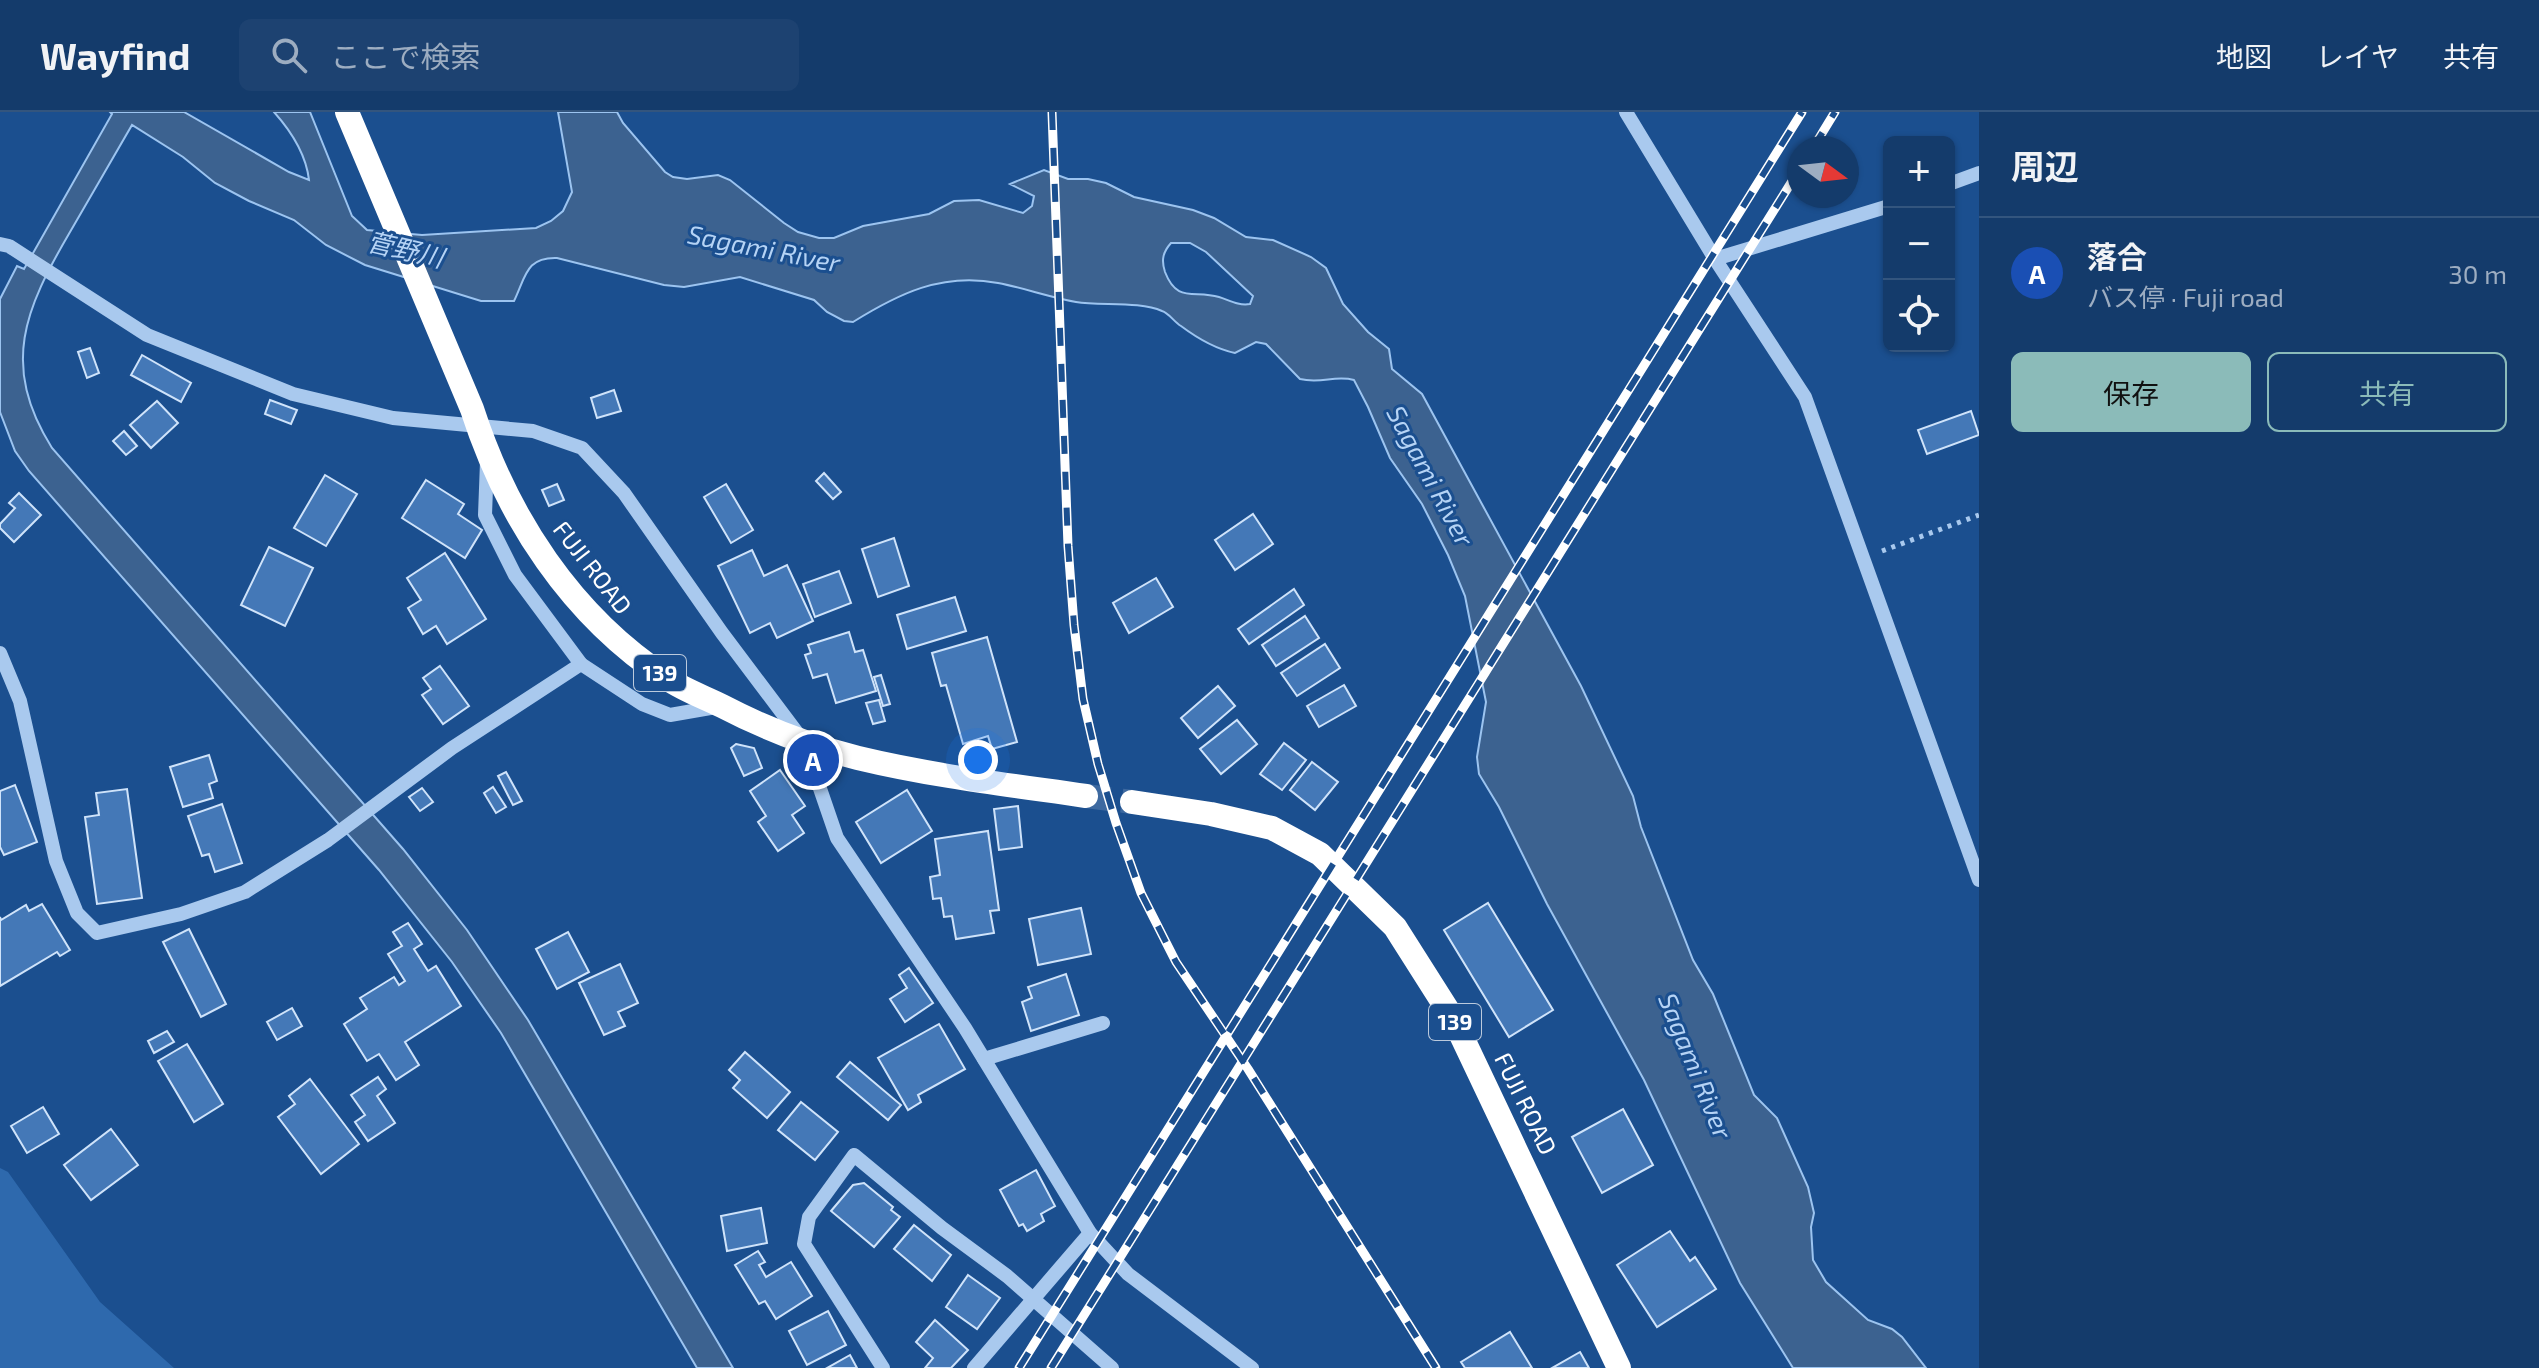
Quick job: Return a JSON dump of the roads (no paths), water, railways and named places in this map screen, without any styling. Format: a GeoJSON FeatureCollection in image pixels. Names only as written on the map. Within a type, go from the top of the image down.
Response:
{"type":"FeatureCollection","features":[{"type":"Feature","properties":{"kind":"highway","name":"FUJI ROAD"},"geometry":{"type":"LineString","coordinates":[[347,112],[501,483],[546,563],[578,603],[612,637],[669,680],[769,729],[804,742],[942,776],[1086,796]]}},
{"type":"Feature","properties":{"kind":"highway","name":"FUJI ROAD"},"geometry":{"type":"LineString","coordinates":[[1132,802],[1211,814],[1272,828],[1320,854],[1395,927],[1454,1020],[1619,1368]]}},
{"type":"Feature","properties":{"kind":"street"},"geometry":{"type":"LineString","coordinates":[[1626,112],[1715,259],[1805,397],[1977,870]]}},
{"type":"Feature","properties":{"kind":"street"},"geometry":{"type":"LineString","coordinates":[[1955,182],[1979,173]]}},
{"type":"Feature","properties":{"kind":"street"},"geometry":{"type":"LineString","coordinates":[[1715,259],[1883,208]]}},
{"type":"Feature","properties":{"kind":"street"},"geometry":{"type":"LineString","coordinates":[[0,244],[9,246],[147,335],[293,394],[393,418],[533,431],[582,448],[624,493],[722,633],[804,742],[837,838],[984,1059],[1090,1233],[1128,1274],[1252,1368]]}},
{"type":"Feature","properties":{"kind":"street"},"geometry":{"type":"LineString","coordinates":[[487,453],[485,515],[515,575],[581,664],[642,704],[670,715],[721,706]]}},
{"type":"Feature","properties":{"kind":"street"},"geometry":{"type":"LineString","coordinates":[[0,653],[20,701],[56,861],[77,913],[97,933],[181,914],[245,892],[328,840],[452,748],[581,664]]}},
{"type":"Feature","properties":{"kind":"street"},"geometry":{"type":"LineString","coordinates":[[984,1059],[1103,1023]]}},
{"type":"Feature","properties":{"kind":"street"},"geometry":{"type":"LineString","coordinates":[[883,1368],[804,1244],[809,1217],[854,1155],[942,1228],[1007,1276],[1112,1368]]}},
{"type":"Feature","properties":{"kind":"street"},"geometry":{"type":"LineString","coordinates":[[974,1368],[1090,1233]]}},
{"type":"Feature","properties":{"kind":"water"},"geometry":{"type":"Polygon","coordinates":[[[110,112],[184,112],[289,172],[309,180],[297,143],[274,112],[310,112],[352,216],[367,230],[422,235],[536,228],[551,221],[563,211],[572,192],[558,112],[617,112],[665,172],[673,177],[687,179],[718,175],[730,180],[784,223],[798,232],[819,238],[834,238],[863,226],[929,214],[954,201],[979,200],[1023,213],[1032,206],[1034,196],[1010,184],[1044,170],[1068,179],[1106,183],[1134,197],[1193,210],[1214,218],[1246,237],[1273,240],[1311,257],[1326,268],[1343,304],[1368,332],[1389,349],[1392,369],[1422,394],[1581,686],[1633,796],[1641,827],[1693,960],[1713,994],[1754,1095],[1777,1118],[1808,1187],[1814,1213],[1811,1227],[1813,1260],[1826,1282],[1868,1320],[1892,1329],[1902,1337],[1926,1368],[1793,1368],[1740,1283],[1644,1080],[1479,774],[1477,757],[1486,702],[1465,596],[1422,504],[1390,458],[1354,380],[1300,379],[1266,344],[1256,342],[1235,353],[1228,351],[1200,339],[1165,312],[1153,308],[1076,302],[978,280],[939,283],[921,288],[853,322],[827,312],[814,300],[740,277],[684,287],[664,285],[557,258],[539,261],[528,270],[514,301],[481,301],[365,265],[326,245],[294,220],[215,183],[183,157],[132,125],[54,260],[31,312],[23,363],[36,418],[52,448],[403,849],[467,930],[528,1020],[733,1368],[697,1368],[501,1033],[452,962],[379,870],[29,471],[15,451],[0,412],[0,299],[17,266],[24,269],[112,114],[110,112]],[[1171,243],[1165,253],[1165,272],[1175,288],[1187,294],[1210,295],[1250,304],[1253,296],[1206,252],[1190,243],[1171,243]]]}},
{"type":"Feature","properties":{"kind":"tunnel"},"geometry":{"type":"LineString","coordinates":[[1086,796],[1132,802]]}},
{"type":"Feature","properties":{"kind":"railway"},"geometry":{"type":"LineString","coordinates":[[1052,112],[1068,546],[1074,625],[1083,699],[1116,823],[1141,893],[1176,962],[1248,1069],[1436,1368]]}},
{"type":"Feature","properties":{"kind":"railway"},"geometry":{"type":"LineString","coordinates":[[1019,1368],[1802,112]]}},
{"type":"Feature","properties":{"kind":"railway"},"geometry":{"type":"LineString","coordinates":[[1820,136],[1835,112]]}},
{"type":"Feature","properties":{"kind":"railway"},"geometry":{"type":"LineString","coordinates":[[1051,1368],[1787,189]]}},
{"type":"Feature","properties":{"kind":"place","name":"落合"},"geometry":{"type":"Point","coordinates":[813,760]}},
{"type":"Feature","properties":{"kind":"water label","name":"Sagami River"},"geometry":{"type":"Point","coordinates":[764,249]}},
{"type":"Feature","properties":{"kind":"water label","name":"菅野川"},"geometry":{"type":"Point","coordinates":[405,250]}},
{"type":"Feature","properties":{"kind":"water label","name":"Sagami River"},"geometry":{"type":"Point","coordinates":[1430,476]}},
{"type":"Feature","properties":{"kind":"water label","name":"Sagami River"},"geometry":{"type":"Point","coordinates":[1695,1066]}}]}
